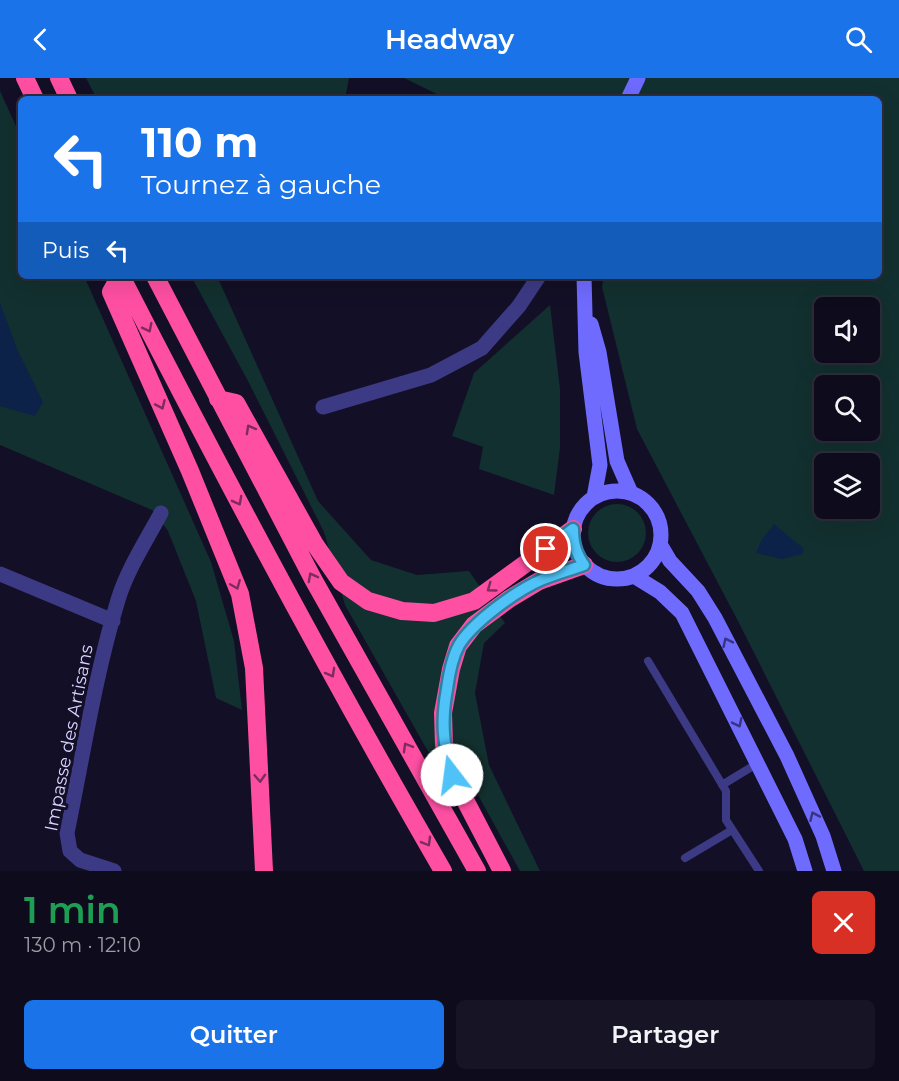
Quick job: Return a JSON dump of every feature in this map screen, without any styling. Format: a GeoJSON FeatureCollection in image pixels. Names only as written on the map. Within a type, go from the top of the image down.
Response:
{"type":"FeatureCollection","features":[{"type":"Feature","properties":{"kind":"highway"},"geometry":{"type":"LineString","coordinates":[[25,78],[34,96]]}},
{"type":"Feature","properties":{"kind":"highway"},"geometry":{"type":"LineString","coordinates":[[59,78],[68,96]]}},
{"type":"Feature","properties":{"kind":"highway"},"geometry":{"type":"LineString","coordinates":[[119,279],[111,292],[190,471],[240,594],[254,668],[264,871]]}},
{"type":"Feature","properties":{"kind":"highway"},"geometry":{"type":"LineString","coordinates":[[123,279],[304,625],[443,871]]}},
{"type":"Feature","properties":{"kind":"highway"},"geometry":{"type":"LineString","coordinates":[[157,279],[367,677],[477,871]]}},
{"type":"Feature","properties":{"kind":"highway"},"geometry":{"type":"LineString","coordinates":[[218,399],[236,404],[314,543],[341,582],[368,601],[402,610],[434,613],[474,601],[573,529]]}},
{"type":"Feature","properties":{"kind":"highway"},"geometry":{"type":"LineString","coordinates":[[502,871],[452,775],[444,745],[443,713],[450,669],[458,646],[474,625],[509,599],[539,581],[584,565]]}},
{"type":"Feature","properties":{"kind":"main road"},"geometry":{"type":"LineString","coordinates":[[629,96],[638,78]]}},
{"type":"Feature","properties":{"kind":"main road"},"geometry":{"type":"LineString","coordinates":[[584,279],[586,352],[600,465],[594,496]]}},
{"type":"Feature","properties":{"kind":"main road"},"geometry":{"type":"LineString","coordinates":[[585,305],[599,352],[617,461],[630,493]]}},
{"type":"Feature","properties":{"kind":"main road"},"geometry":{"type":"LineString","coordinates":[[618,491],[630,493],[642,498],[655,513],[661,531],[660,544],[655,557],[646,568],[634,576],[621,579],[607,578],[584,565],[573,542],[573,529],[580,511],[594,496],[618,491]]}},
{"type":"Feature","properties":{"kind":"main road"},"geometry":{"type":"LineString","coordinates":[[660,544],[670,561],[698,591],[715,618],[787,756],[823,836],[834,871]]}},
{"type":"Feature","properties":{"kind":"main road"},"geometry":{"type":"LineString","coordinates":[[634,576],[660,592],[682,613],[795,839],[805,871]]}},
{"type":"Feature","properties":{"kind":"street"},"geometry":{"type":"LineString","coordinates":[[323,407],[431,375],[482,348],[519,306],[537,279]]}},
{"type":"Feature","properties":{"kind":"street","name":"Impasse des Artisans"},"geometry":{"type":"LineString","coordinates":[[114,871],[80,860],[70,851],[67,833],[118,598],[161,513]]}},
{"type":"Feature","properties":{"kind":"street"},"geometry":{"type":"LineString","coordinates":[[0,574],[113,621]]}},
{"type":"Feature","properties":{"kind":"lane"},"geometry":{"type":"LineString","coordinates":[[648,662],[726,791],[726,820],[759,871]]}},
{"type":"Feature","properties":{"kind":"lane"},"geometry":{"type":"LineString","coordinates":[[722,784],[758,763]]}},
{"type":"Feature","properties":{"kind":"lane"},"geometry":{"type":"LineString","coordinates":[[685,858],[732,830]]}},
{"type":"Feature","properties":{"kind":"green space"},"geometry":{"type":"Polygon","coordinates":[[[86,78],[349,78],[346,96],[95,96],[86,78]]]}},
{"type":"Feature","properties":{"kind":"green space"},"geometry":{"type":"Polygon","coordinates":[[[404,78],[899,78],[899,871],[864,871],[739,623],[637,429],[602,287],[603,279],[882,279],[882,96],[441,96],[404,78]]]}},
{"type":"Feature","properties":{"kind":"green space"},"geometry":{"type":"Polygon","coordinates":[[[0,91],[18,130],[18,279],[85,279],[211,562],[234,641],[242,710],[216,698],[196,601],[168,531],[152,510],[0,445],[0,91]]]}},
{"type":"Feature","properties":{"kind":"green space"},"geometry":{"type":"Polygon","coordinates":[[[193,279],[218,279],[318,501],[371,560],[417,575],[469,571],[505,623],[484,643],[475,693],[489,765],[540,871],[520,871],[478,795],[438,769],[345,605],[324,532],[248,381],[193,279]]]}},
{"type":"Feature","properties":{"kind":"green space"},"geometry":{"type":"Polygon","coordinates":[[[550,305],[560,389],[560,448],[554,495],[479,469],[483,447],[452,436],[474,373],[550,305]]]}},
{"type":"Feature","properties":{"kind":"green space"},"geometry":{"type":"Polygon","coordinates":[[[617,504],[633,509],[641,517],[646,533],[641,549],[633,557],[617,562],[601,557],[593,549],[588,533],[593,517],[601,509],[617,504]]]}},
{"type":"Feature","properties":{"kind":"water"},"geometry":{"type":"Polygon","coordinates":[[[0,303],[18,351],[43,402],[35,416],[0,406],[0,303]]]}},
{"type":"Feature","properties":{"kind":"water"},"geometry":{"type":"Polygon","coordinates":[[[774,524],[804,549],[802,554],[782,559],[756,553],[762,539],[774,524]]]}},
{"type":"Feature","properties":{"kind":"route"},"geometry":{"type":"LineString","coordinates":[[452,775],[444,745],[443,713],[450,669],[458,646],[474,625],[509,599],[539,581],[584,565],[573,542],[573,529],[546,549]]}}]}
